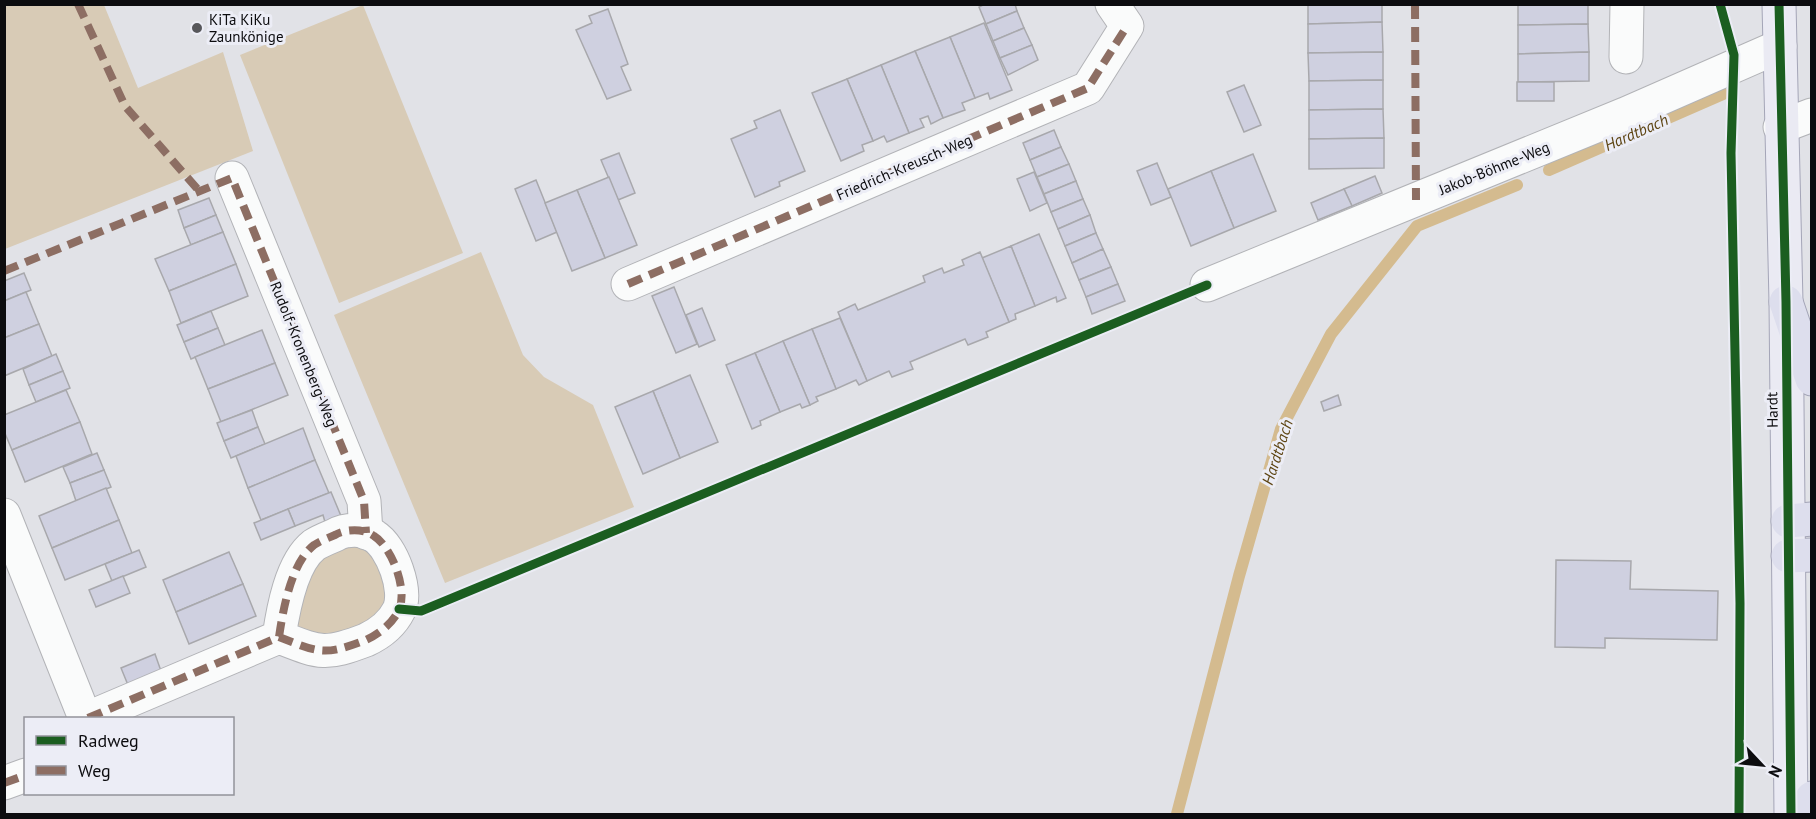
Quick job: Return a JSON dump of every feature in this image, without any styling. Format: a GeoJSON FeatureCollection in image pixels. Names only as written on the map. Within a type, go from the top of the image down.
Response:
{"type":"FeatureCollection","features":[{"type":"Feature","properties":{"kind":"highway"},"geometry":{"type":"LineString","coordinates":[[1786,302],[1812,379]]}},
{"type":"Feature","properties":{"kind":"highway"},"geometry":{"type":"LineString","coordinates":[[1807,814],[1812,798]]}},
{"type":"Feature","properties":{"kind":"main road","name":"Hardt"},"geometry":{"type":"LineString","coordinates":[[1779,4],[1780,127],[1786,302],[1800,520],[1791,814]]}},
{"type":"Feature","properties":{"kind":"street","name":"Friedrich-Kreusch-Weg"},"geometry":{"type":"LineString","coordinates":[[628,284],[1088,88],[1126,26],[1112,4]]}},
{"type":"Feature","properties":{"kind":"street"},"geometry":{"type":"LineString","coordinates":[[1626,57],[1627,4]]}},
{"type":"Feature","properties":{"kind":"street","name":"Jakob-Böhme-Weg"},"geometry":{"type":"LineString","coordinates":[[1207,285],[1625,114],[1780,46]]}},
{"type":"Feature","properties":{"kind":"street"},"geometry":{"type":"LineString","coordinates":[[1780,127],[1812,115]]}},
{"type":"Feature","properties":{"kind":"street","name":"Rudolf-Kronenberg-Weg"},"geometry":{"type":"LineString","coordinates":[[232,178],[364,501],[366,533]]}},
{"type":"Feature","properties":{"kind":"street"},"geometry":{"type":"LineString","coordinates":[[4,515],[86,717]]}},
{"type":"Feature","properties":{"kind":"street"},"geometry":{"type":"LineString","coordinates":[[88,717],[279,637],[318,652],[336,652],[379,634],[399,609],[400,581],[389,551],[374,535],[344,530],[313,546],[292,577],[283,607],[279,637]]}},
{"type":"Feature","properties":{"kind":"street"},"geometry":{"type":"LineString","coordinates":[[4,783],[24,776]]}},
{"type":"Feature","properties":{"kind":"shaded area"},"geometry":{"type":"Polygon","coordinates":[[[5,4],[104,5],[138,88],[223,52],[253,151],[5,249],[5,4]]]}},
{"type":"Feature","properties":{"kind":"shaded area"},"geometry":{"type":"Polygon","coordinates":[[[363,5],[463,253],[339,303],[240,55],[363,5]]]}},
{"type":"Feature","properties":{"kind":"shaded area"},"geometry":{"type":"Polygon","coordinates":[[[481,252],[523,355],[544,377],[593,405],[634,507],[445,583],[334,315],[481,252]]]}},
{"type":"Feature","properties":{"kind":"shaded area"},"geometry":{"type":"Polygon","coordinates":[[[349,544],[368,545],[377,557],[384,578],[386,593],[384,604],[370,621],[323,640],[298,630],[297,621],[301,598],[317,564],[331,550],[349,544]]]}},
{"type":"Feature","properties":{"kind":"building"},"geometry":{"type":"Polygon","coordinates":[[[985,4],[1015,4],[1017,11],[986,24],[979,7],[985,4]]]}},
{"type":"Feature","properties":{"kind":"building"},"geometry":{"type":"Polygon","coordinates":[[[1308,4],[1382,4],[1382,22],[1308,24],[1308,4]]]}},
{"type":"Feature","properties":{"kind":"building"},"geometry":{"type":"Polygon","coordinates":[[[1518,4],[1588,4],[1588,24],[1518,25],[1518,4]]]}},
{"type":"Feature","properties":{"kind":"building"},"geometry":{"type":"Polygon","coordinates":[[[608,9],[628,64],[621,67],[631,90],[607,99],[576,30],[592,23],[589,16],[608,9]]]}},
{"type":"Feature","properties":{"kind":"building"},"geometry":{"type":"Polygon","coordinates":[[[1017,11],[1024,28],[993,41],[986,24],[1017,11]]]}},
{"type":"Feature","properties":{"kind":"building"},"geometry":{"type":"Polygon","coordinates":[[[1382,22],[1383,52],[1308,53],[1308,24],[1382,22]]]}},
{"type":"Feature","properties":{"kind":"building"},"geometry":{"type":"Polygon","coordinates":[[[984,23],[1012,90],[990,99],[988,93],[975,98],[950,37],[984,23]]]}},
{"type":"Feature","properties":{"kind":"building"},"geometry":{"type":"Polygon","coordinates":[[[1588,24],[1589,52],[1518,54],[1518,25],[1588,24]]]}},
{"type":"Feature","properties":{"kind":"building"},"geometry":{"type":"Polygon","coordinates":[[[1024,28],[1032,45],[1000,58],[993,41],[1024,28]]]}},
{"type":"Feature","properties":{"kind":"building"},"geometry":{"type":"Polygon","coordinates":[[[950,37],[975,98],[962,103],[965,110],[943,118],[915,51],[950,37]]]}},
{"type":"Feature","properties":{"kind":"building"},"geometry":{"type":"Polygon","coordinates":[[[1032,45],[1038,60],[1008,75],[1000,58],[1032,45]]]}},
{"type":"Feature","properties":{"kind":"building"},"geometry":{"type":"Polygon","coordinates":[[[915,51],[943,118],[931,124],[928,116],[920,119],[924,127],[909,133],[881,65],[915,51]]]}},
{"type":"Feature","properties":{"kind":"building"},"geometry":{"type":"Polygon","coordinates":[[[1383,52],[1383,80],[1309,81],[1308,53],[1383,52]]]}},
{"type":"Feature","properties":{"kind":"building"},"geometry":{"type":"Polygon","coordinates":[[[1589,52],[1589,81],[1518,82],[1518,54],[1589,52]]]}},
{"type":"Feature","properties":{"kind":"building"},"geometry":{"type":"Polygon","coordinates":[[[881,65],[909,133],[887,142],[884,136],[873,141],[847,79],[881,65]]]}},
{"type":"Feature","properties":{"kind":"building"},"geometry":{"type":"Polygon","coordinates":[[[847,79],[873,141],[862,145],[864,151],[841,161],[812,93],[847,79]]]}},
{"type":"Feature","properties":{"kind":"building"},"geometry":{"type":"Polygon","coordinates":[[[1383,80],[1383,109],[1309,110],[1309,81],[1383,80]]]}},
{"type":"Feature","properties":{"kind":"building"},"geometry":{"type":"Polygon","coordinates":[[[1517,82],[1554,82],[1554,101],[1517,101],[1517,82]]]}},
{"type":"Feature","properties":{"kind":"building"},"geometry":{"type":"Polygon","coordinates":[[[1244,85],[1261,125],[1244,132],[1227,92],[1244,85]]]}},
{"type":"Feature","properties":{"kind":"building"},"geometry":{"type":"Polygon","coordinates":[[[1383,109],[1384,138],[1309,139],[1309,110],[1383,109]]]}},
{"type":"Feature","properties":{"kind":"building"},"geometry":{"type":"Polygon","coordinates":[[[780,110],[805,171],[779,182],[780,186],[755,197],[731,139],[757,128],[754,121],[780,110]]]}},
{"type":"Feature","properties":{"kind":"building"},"geometry":{"type":"Polygon","coordinates":[[[1054,130],[1061,147],[1030,160],[1023,143],[1054,130]]]}},
{"type":"Feature","properties":{"kind":"building"},"geometry":{"type":"Polygon","coordinates":[[[1384,138],[1384,168],[1309,169],[1309,139],[1384,138]]]}},
{"type":"Feature","properties":{"kind":"building"},"geometry":{"type":"Polygon","coordinates":[[[1061,147],[1069,164],[1037,177],[1030,160],[1061,147]]]}},
{"type":"Feature","properties":{"kind":"building"},"geometry":{"type":"Polygon","coordinates":[[[619,153],[635,193],[618,200],[601,160],[619,153]]]}},
{"type":"Feature","properties":{"kind":"building"},"geometry":{"type":"Polygon","coordinates":[[[1253,154],[1276,211],[1234,228],[1211,171],[1253,154]]]}},
{"type":"Feature","properties":{"kind":"building"},"geometry":{"type":"Polygon","coordinates":[[[1157,163],[1171,197],[1151,205],[1137,171],[1157,163]]]}},
{"type":"Feature","properties":{"kind":"building"},"geometry":{"type":"Polygon","coordinates":[[[1069,164],[1076,181],[1044,194],[1037,177],[1069,164]]]}},
{"type":"Feature","properties":{"kind":"building"},"geometry":{"type":"Polygon","coordinates":[[[1211,171],[1234,228],[1191,246],[1168,189],[1211,171]]]}},
{"type":"Feature","properties":{"kind":"building"},"geometry":{"type":"Polygon","coordinates":[[[1034,172],[1047,203],[1030,211],[1017,179],[1034,172]]]}},
{"type":"Feature","properties":{"kind":"building"},"geometry":{"type":"Polygon","coordinates":[[[1375,176],[1382,193],[1352,206],[1344,189],[1375,176]]]}},
{"type":"Feature","properties":{"kind":"building"},"geometry":{"type":"Polygon","coordinates":[[[609,177],[637,245],[605,258],[577,190],[609,177]]]}},
{"type":"Feature","properties":{"kind":"building"},"geometry":{"type":"Polygon","coordinates":[[[536,180],[557,232],[536,241],[515,189],[536,180]]]}},
{"type":"Feature","properties":{"kind":"building"},"geometry":{"type":"Polygon","coordinates":[[[1076,181],[1083,199],[1051,212],[1044,194],[1076,181]]]}},
{"type":"Feature","properties":{"kind":"building"},"geometry":{"type":"Polygon","coordinates":[[[1344,189],[1352,206],[1318,220],[1311,203],[1344,189]]]}},
{"type":"Feature","properties":{"kind":"building"},"geometry":{"type":"Polygon","coordinates":[[[577,190],[605,258],[572,271],[545,203],[577,190]]]}},
{"type":"Feature","properties":{"kind":"building"},"geometry":{"type":"Polygon","coordinates":[[[209,198],[216,215],[184,228],[178,210],[209,198]]]}},
{"type":"Feature","properties":{"kind":"building"},"geometry":{"type":"Polygon","coordinates":[[[1083,199],[1090,215],[1058,229],[1051,212],[1083,199]]]}},
{"type":"Feature","properties":{"kind":"building"},"geometry":{"type":"Polygon","coordinates":[[[216,215],[223,232],[191,245],[184,228],[216,215]]]}},
{"type":"Feature","properties":{"kind":"building"},"geometry":{"type":"Polygon","coordinates":[[[1090,215],[1096,233],[1065,246],[1058,229],[1090,215]]]}},
{"type":"Feature","properties":{"kind":"building"},"geometry":{"type":"Polygon","coordinates":[[[223,232],[236,264],[169,291],[155,259],[223,232]]]}},
{"type":"Feature","properties":{"kind":"building"},"geometry":{"type":"Polygon","coordinates":[[[1096,233],[1103,249],[1072,263],[1065,246],[1096,233]]]}},
{"type":"Feature","properties":{"kind":"building"},"geometry":{"type":"Polygon","coordinates":[[[1039,234],[1066,298],[1057,302],[1056,297],[1035,306],[1011,246],[1039,234]]]}},
{"type":"Feature","properties":{"kind":"building"},"geometry":{"type":"Polygon","coordinates":[[[1011,246],[1035,306],[1015,314],[1016,319],[1009,322],[982,258],[1011,246]]]}},
{"type":"Feature","properties":{"kind":"building"},"geometry":{"type":"Polygon","coordinates":[[[1103,249],[1111,267],[1079,280],[1072,263],[1103,249]]]}},
{"type":"Feature","properties":{"kind":"building"},"geometry":{"type":"Polygon","coordinates":[[[980,252],[1009,322],[986,332],[988,337],[968,345],[965,339],[910,362],[913,369],[892,377],[889,371],[867,381],[838,312],[855,304],[858,310],[925,282],[923,276],[942,268],[944,273],[964,265],[962,260],[980,252]]]}},
{"type":"Feature","properties":{"kind":"building"},"geometry":{"type":"Polygon","coordinates":[[[236,264],[248,296],[181,323],[169,291],[236,264]]]}},
{"type":"Feature","properties":{"kind":"building"},"geometry":{"type":"Polygon","coordinates":[[[1111,267],[1118,284],[1086,297],[1079,280],[1111,267]]]}},
{"type":"Feature","properties":{"kind":"building"},"geometry":{"type":"Polygon","coordinates":[[[24,273],[31,290],[4,301],[4,281],[24,273]]]}},
{"type":"Feature","properties":{"kind":"building"},"geometry":{"type":"Polygon","coordinates":[[[1118,284],[1125,301],[1092,314],[1086,297],[1118,284]]]}},
{"type":"Feature","properties":{"kind":"building"},"geometry":{"type":"Polygon","coordinates":[[[674,287],[697,344],[676,353],[652,296],[674,287]]]}},
{"type":"Feature","properties":{"kind":"building"},"geometry":{"type":"Polygon","coordinates":[[[26,292],[39,324],[4,338],[4,301],[26,292]]]}},
{"type":"Feature","properties":{"kind":"building"},"geometry":{"type":"Polygon","coordinates":[[[702,308],[715,340],[699,347],[686,315],[702,308]]]}},
{"type":"Feature","properties":{"kind":"building"},"geometry":{"type":"Polygon","coordinates":[[[211,311],[218,328],[184,342],[177,325],[211,311]]]}},
{"type":"Feature","properties":{"kind":"building"},"geometry":{"type":"Polygon","coordinates":[[[840,318],[867,381],[859,385],[856,380],[836,389],[812,329],[840,318]]]}},
{"type":"Feature","properties":{"kind":"building"},"geometry":{"type":"Polygon","coordinates":[[[39,324],[52,356],[4,376],[4,338],[39,324]]]}},
{"type":"Feature","properties":{"kind":"building"},"geometry":{"type":"Polygon","coordinates":[[[218,328],[225,345],[191,359],[184,342],[218,328]]]}},
{"type":"Feature","properties":{"kind":"building"},"geometry":{"type":"Polygon","coordinates":[[[812,329],[836,389],[816,397],[818,401],[810,405],[783,341],[812,329]]]}},
{"type":"Feature","properties":{"kind":"building"},"geometry":{"type":"Polygon","coordinates":[[[262,330],[275,363],[208,389],[195,357],[262,330]]]}},
{"type":"Feature","properties":{"kind":"building"},"geometry":{"type":"Polygon","coordinates":[[[783,341],[810,405],[802,408],[800,404],[780,412],[755,353],[783,341]]]}},
{"type":"Feature","properties":{"kind":"building"},"geometry":{"type":"Polygon","coordinates":[[[755,353],[780,412],[760,421],[761,425],[752,429],[726,365],[755,353]]]}},
{"type":"Feature","properties":{"kind":"building"},"geometry":{"type":"Polygon","coordinates":[[[56,354],[63,371],[29,385],[23,369],[56,354]]]}},
{"type":"Feature","properties":{"kind":"building"},"geometry":{"type":"Polygon","coordinates":[[[275,363],[288,395],[221,422],[208,389],[275,363]]]}},
{"type":"Feature","properties":{"kind":"building"},"geometry":{"type":"Polygon","coordinates":[[[63,371],[70,388],[36,402],[29,385],[63,371]]]}},
{"type":"Feature","properties":{"kind":"building"},"geometry":{"type":"Polygon","coordinates":[[[690,375],[718,442],[680,458],[653,391],[690,375]]]}},
{"type":"Feature","properties":{"kind":"building"},"geometry":{"type":"Polygon","coordinates":[[[66,390],[80,422],[12,450],[4,431],[4,415],[66,390]]]}},
{"type":"Feature","properties":{"kind":"building"},"geometry":{"type":"Polygon","coordinates":[[[653,391],[680,458],[643,474],[615,407],[653,391]]]}},
{"type":"Feature","properties":{"kind":"building"},"geometry":{"type":"Polygon","coordinates":[[[1338,395],[1341,405],[1324,411],[1321,402],[1338,395]]]}},
{"type":"Feature","properties":{"kind":"building"},"geometry":{"type":"Polygon","coordinates":[[[252,410],[258,427],[224,441],[217,423],[252,410]]]}},
{"type":"Feature","properties":{"kind":"building"},"geometry":{"type":"Polygon","coordinates":[[[80,422],[92,454],[25,482],[12,450],[80,422]]]}},
{"type":"Feature","properties":{"kind":"building"},"geometry":{"type":"Polygon","coordinates":[[[258,427],[265,444],[231,458],[224,441],[258,427]]]}},
{"type":"Feature","properties":{"kind":"building"},"geometry":{"type":"Polygon","coordinates":[[[303,428],[315,460],[248,488],[236,456],[303,428]]]}},
{"type":"Feature","properties":{"kind":"building"},"geometry":{"type":"Polygon","coordinates":[[[97,453],[104,470],[70,483],[63,467],[97,453]]]}},
{"type":"Feature","properties":{"kind":"building"},"geometry":{"type":"Polygon","coordinates":[[[315,460],[329,493],[261,520],[248,488],[315,460]]]}},
{"type":"Feature","properties":{"kind":"building"},"geometry":{"type":"Polygon","coordinates":[[[104,470],[111,487],[76,501],[70,483],[104,470]]]}},
{"type":"Feature","properties":{"kind":"building"},"geometry":{"type":"Polygon","coordinates":[[[106,488],[119,520],[52,548],[39,516],[106,488]]]}},
{"type":"Feature","properties":{"kind":"building"},"geometry":{"type":"Polygon","coordinates":[[[331,492],[341,516],[325,522],[323,515],[295,526],[288,509],[331,492]]]}},
{"type":"Feature","properties":{"kind":"building"},"geometry":{"type":"Polygon","coordinates":[[[288,509],[295,526],[261,540],[254,523],[288,509]]]}},
{"type":"Feature","properties":{"kind":"building"},"geometry":{"type":"Polygon","coordinates":[[[119,520],[132,553],[65,580],[52,548],[119,520]]]}},
{"type":"Feature","properties":{"kind":"building"},"geometry":{"type":"Polygon","coordinates":[[[139,550],[146,567],[112,581],[105,564],[139,550]]]}},
{"type":"Feature","properties":{"kind":"building"},"geometry":{"type":"Polygon","coordinates":[[[229,552],[243,584],[176,612],[163,580],[229,552]]]}},
{"type":"Feature","properties":{"kind":"building"},"geometry":{"type":"Polygon","coordinates":[[[1556,560],[1631,561],[1630,589],[1718,591],[1717,640],[1605,638],[1605,648],[1555,647],[1556,560]]]}},
{"type":"Feature","properties":{"kind":"building"},"geometry":{"type":"Polygon","coordinates":[[[123,576],[130,593],[96,607],[89,590],[123,576]]]}},
{"type":"Feature","properties":{"kind":"building"},"geometry":{"type":"Polygon","coordinates":[[[243,584],[256,616],[189,644],[176,612],[243,584]]]}},
{"type":"Feature","properties":{"kind":"building"},"geometry":{"type":"Polygon","coordinates":[[[155,654],[161,671],[128,685],[121,668],[155,654]]]}},
{"type":"Feature","properties":{"kind":"waterway","name":"Hardtbach"},"geometry":{"type":"LineString","coordinates":[[1549,170],[1723,94]]}},
{"type":"Feature","properties":{"kind":"waterway","name":"Hardtbach"},"geometry":{"type":"LineString","coordinates":[[1177,814],[1239,576],[1281,429],[1331,334],[1417,226],[1517,185]]}},
{"type":"Feature","properties":{"kind":"marked path"},"geometry":{"type":"LineString","coordinates":[[78,4],[125,106],[200,192]]}},
{"type":"Feature","properties":{"kind":"marked path"},"geometry":{"type":"LineString","coordinates":[[1415,4],[1416,200]]}},
{"type":"Feature","properties":{"kind":"marked path"},"geometry":{"type":"LineString","coordinates":[[628,284],[1088,88],[1127,26]]}},
{"type":"Feature","properties":{"kind":"marked path"},"geometry":{"type":"LineString","coordinates":[[4,271],[232,178],[364,501],[366,533]]}},
{"type":"Feature","properties":{"kind":"marked path"},"geometry":{"type":"LineString","coordinates":[[354,530],[370,533],[381,542],[397,570],[401,592],[399,610],[385,628],[366,640],[331,650],[313,649],[279,637],[289,588],[299,563],[314,545],[339,533],[354,530]]}},
{"type":"Feature","properties":{"kind":"marked path"},"geometry":{"type":"LineString","coordinates":[[90,717],[279,637]]}},
{"type":"Feature","properties":{"kind":"marked path"},"geometry":{"type":"LineString","coordinates":[[4,783],[24,776]]}},
{"type":"Feature","properties":{"kind":"cycle path"},"geometry":{"type":"LineString","coordinates":[[1720,4],[1734,55],[1731,153],[1740,603],[1739,814]]}},
{"type":"Feature","properties":{"kind":"cycle path"},"geometry":{"type":"LineString","coordinates":[[1779,4],[1786,302],[1791,814]]}},
{"type":"Feature","properties":{"kind":"cycle path"},"geometry":{"type":"LineString","coordinates":[[399,609],[421,611],[1207,285]]}},
{"type":"Feature","properties":{"kind":"place","name":"KiTa KiKu Zaunkönige"},"geometry":{"type":"Point","coordinates":[197,28]}}]}
